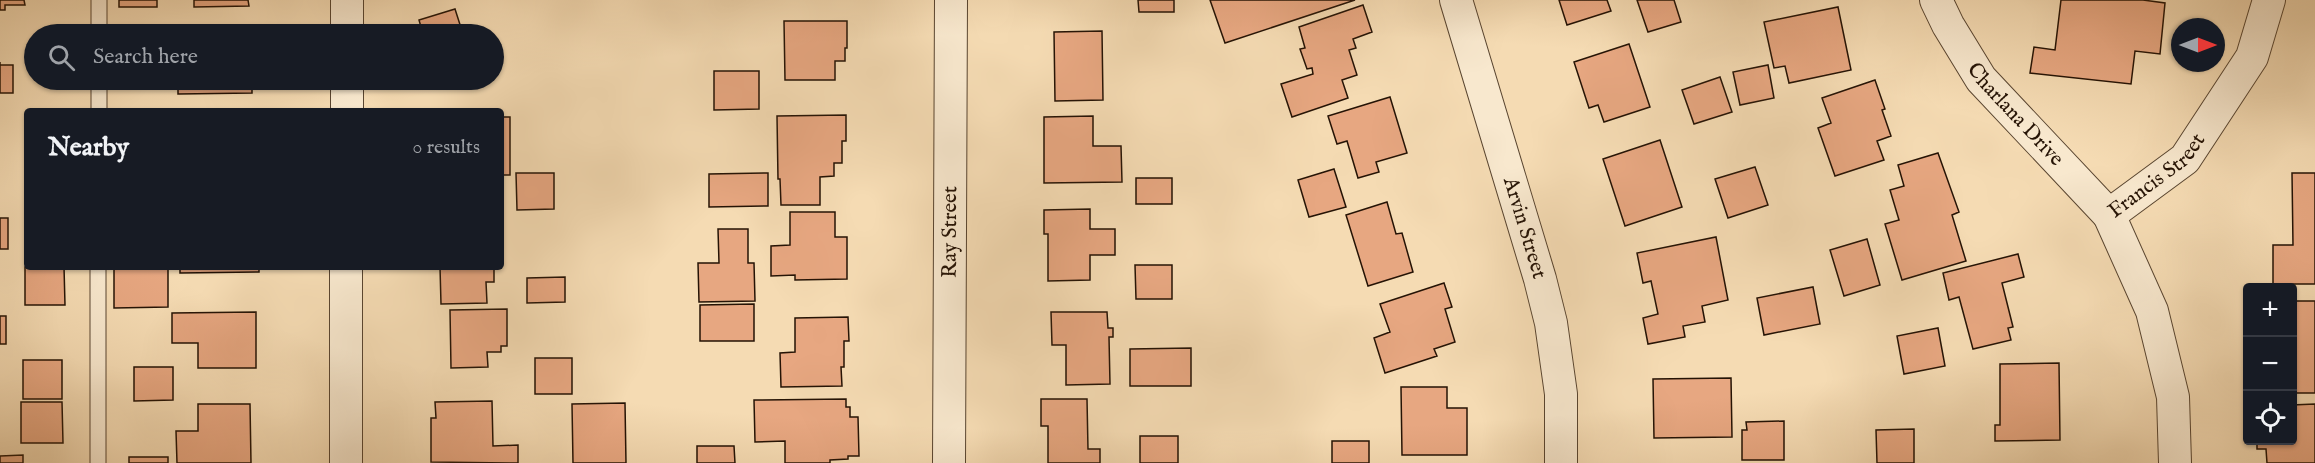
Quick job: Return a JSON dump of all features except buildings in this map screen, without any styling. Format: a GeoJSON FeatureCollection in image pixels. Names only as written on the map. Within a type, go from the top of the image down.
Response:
{"type":"FeatureCollection","features":[{"type":"Feature","properties":{"kind":"street"},"geometry":{"type":"LineString","coordinates":[[347,0],[347,24]]}},
{"type":"Feature","properties":{"kind":"street","name":"Ray Street"},"geometry":{"type":"LineString","coordinates":[[950,463],[951,0]]}},
{"type":"Feature","properties":{"kind":"street","name":"Arvin Street"},"geometry":{"type":"LineString","coordinates":[[1456,0],[1540,279],[1551,323],[1561,394],[1561,463]]}},
{"type":"Feature","properties":{"kind":"street","name":"Charlana Drive"},"geometry":{"type":"LineString","coordinates":[[1936,0],[1948,25],[1981,79],[2109,215]]}},
{"type":"Feature","properties":{"kind":"street","name":"Francis Street"},"geometry":{"type":"LineString","coordinates":[[2175,463],[2174,397],[2152,311],[2109,215],[2185,159],[2252,57],[2270,0]]}},
{"type":"Feature","properties":{"kind":"street"},"geometry":{"type":"LineString","coordinates":[[347,90],[347,108]]}},
{"type":"Feature","properties":{"kind":"street"},"geometry":{"type":"LineString","coordinates":[[346,270],[346,463]]}},
{"type":"Feature","properties":{"kind":"lane"},"geometry":{"type":"LineString","coordinates":[[99,0],[99,24]]}},
{"type":"Feature","properties":{"kind":"lane"},"geometry":{"type":"LineString","coordinates":[[99,90],[99,108]]}},
{"type":"Feature","properties":{"kind":"lane"},"geometry":{"type":"LineString","coordinates":[[98,270],[98,463]]}}]}
